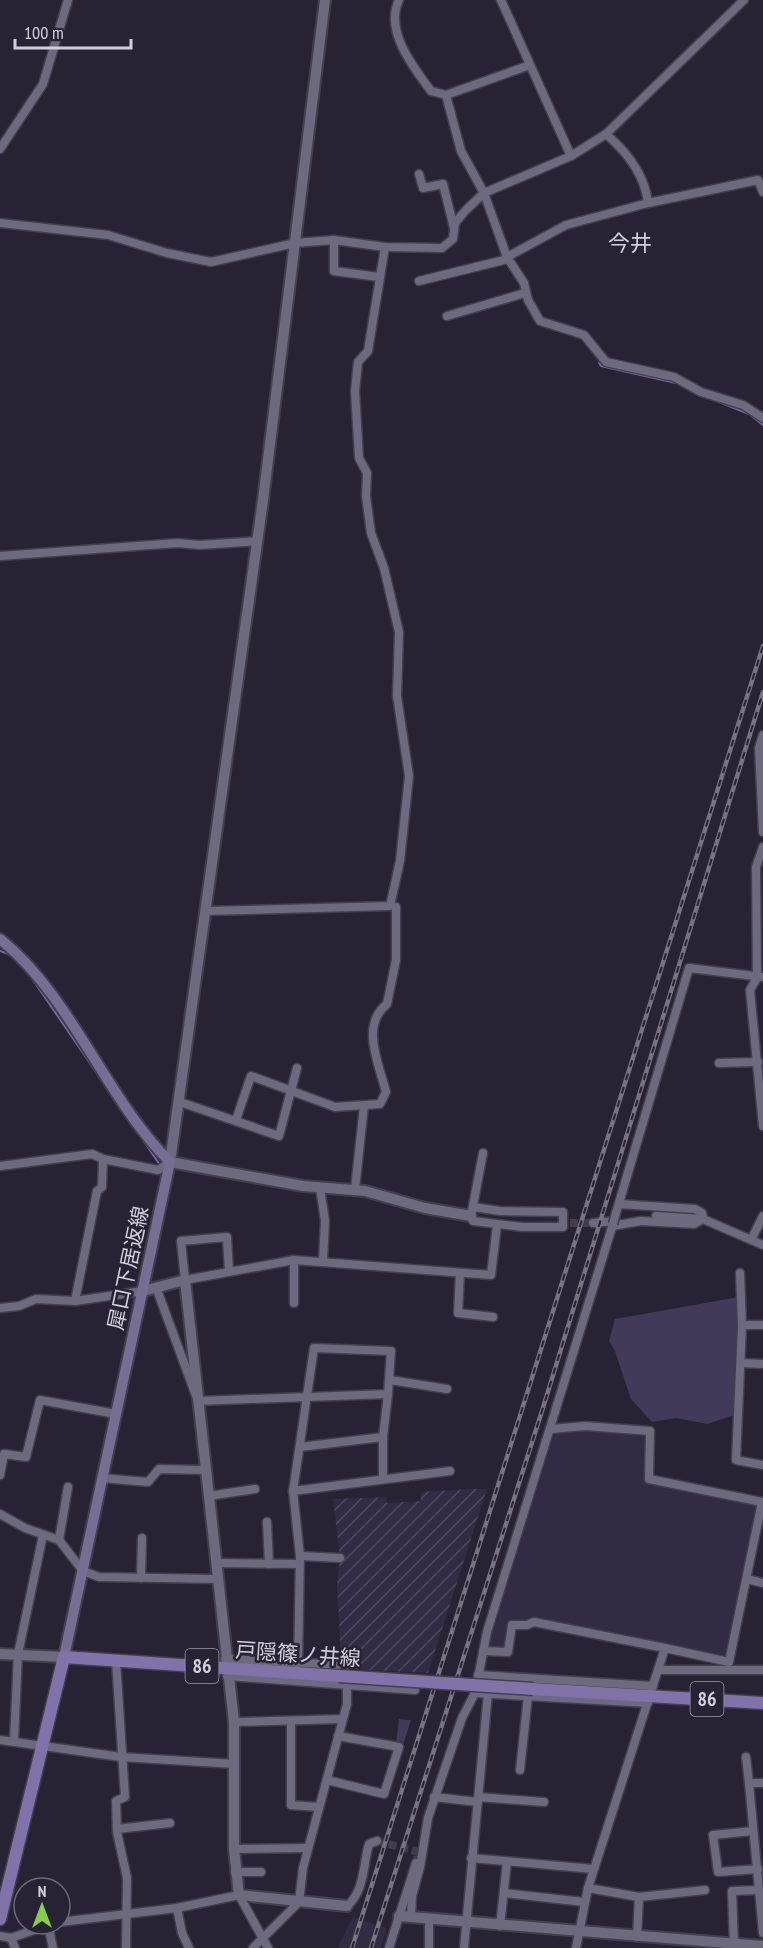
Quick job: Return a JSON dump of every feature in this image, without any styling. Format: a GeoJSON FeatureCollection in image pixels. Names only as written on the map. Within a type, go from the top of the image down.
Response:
{"type":"FeatureCollection","features":[{"type":"Feature","properties":{"kind":"main road"},"geometry":{"type":"LineString","coordinates":[[0,939],[30,965],[130,1114],[153,1145],[170,1162]]}},
{"type":"Feature","properties":{"kind":"main road","name":"犀口下居返線"},"geometry":{"type":"LineString","coordinates":[[64,1657],[170,1162]]}},
{"type":"Feature","properties":{"kind":"main road"},"geometry":{"type":"LineString","coordinates":[[0,1915],[64,1657]]}},
{"type":"Feature","properties":{"kind":"main road","name":"戸隠篠ノ井線"},"geometry":{"type":"LineString","coordinates":[[64,1657],[226,1668],[343,1680],[530,1692],[650,1695],[763,1703]]}},
{"type":"Feature","properties":{"kind":"street"},"geometry":{"type":"LineString","coordinates":[[0,149],[43,84],[68,0]]}},
{"type":"Feature","properties":{"kind":"street"},"geometry":{"type":"LineString","coordinates":[[170,1162],[258,541],[325,0]]}},
{"type":"Feature","properties":{"kind":"street"},"geometry":{"type":"LineString","coordinates":[[399,0],[395,8],[397,32],[410,62],[431,91],[446,94],[530,65]]}},
{"type":"Feature","properties":{"kind":"street"},"geometry":{"type":"LineString","coordinates":[[501,0],[571,156]]}},
{"type":"Feature","properties":{"kind":"street"},"geometry":{"type":"LineString","coordinates":[[454,228],[466,210],[484,193],[571,156],[606,134],[744,0]]}},
{"type":"Feature","properties":{"kind":"street"},"geometry":{"type":"LineString","coordinates":[[446,94],[461,151],[484,193],[508,258],[524,283],[525,293],[540,321],[584,335],[606,362],[674,377],[701,392],[743,405],[763,418]]}},
{"type":"Feature","properties":{"kind":"street"},"geometry":{"type":"LineString","coordinates":[[606,134],[616,143],[641,176],[646,185],[648,203]]}},
{"type":"Feature","properties":{"kind":"street"},"geometry":{"type":"LineString","coordinates":[[0,223],[108,235],[161,252],[212,262],[295,243],[334,240],[385,247],[442,248],[453,239],[454,228],[443,184],[423,188],[419,174]]}},
{"type":"Feature","properties":{"kind":"street"},"geometry":{"type":"LineString","coordinates":[[419,281],[508,258],[566,225],[648,203],[760,178],[763,192]]}},
{"type":"Feature","properties":{"kind":"street"},"geometry":{"type":"LineString","coordinates":[[334,240],[334,271],[379,277]]}},
{"type":"Feature","properties":{"kind":"street"},"geometry":{"type":"LineString","coordinates":[[206,911],[390,906],[400,861],[408,776],[397,696],[399,632],[384,568],[371,533],[366,496],[367,473],[359,458],[355,392],[358,362],[368,351],[385,247]]}},
{"type":"Feature","properties":{"kind":"street"},"geometry":{"type":"LineString","coordinates":[[447,316],[525,293]]}},
{"type":"Feature","properties":{"kind":"street"},"geometry":{"type":"LineString","coordinates":[[0,556],[168,543],[200,545],[258,541]]}},
{"type":"Feature","properties":{"kind":"street"},"geometry":{"type":"LineString","coordinates":[[763,735],[759,748],[763,832]]}},
{"type":"Feature","properties":{"kind":"street"},"geometry":{"type":"LineString","coordinates":[[763,847],[759,867],[760,977],[750,990],[761,1072],[763,1126]]}},
{"type":"Feature","properties":{"kind":"street"},"geometry":{"type":"LineString","coordinates":[[236,1120],[251,1076],[335,1107],[380,1104],[386,1092],[373,1036],[373,1021],[378,1011],[387,1004],[396,960],[396,907]]}},
{"type":"Feature","properties":{"kind":"street"},"geometry":{"type":"LineString","coordinates":[[411,1918],[413,1888],[420,1868],[424,1832],[434,1797],[466,1707],[475,1693],[483,1651],[689,968],[760,977]]}},
{"type":"Feature","properties":{"kind":"street"},"geometry":{"type":"LineString","coordinates":[[719,1063],[758,1062]]}},
{"type":"Feature","properties":{"kind":"street"},"geometry":{"type":"LineString","coordinates":[[180,1102],[279,1136],[297,1068]]}},
{"type":"Feature","properties":{"kind":"street"},"geometry":{"type":"LineString","coordinates":[[355,1189],[364,1106]]}},
{"type":"Feature","properties":{"kind":"street"},"geometry":{"type":"LineString","coordinates":[[0,1166],[92,1154],[103,1159],[158,1170],[170,1162],[320,1188],[355,1189],[449,1214],[472,1211],[563,1212],[563,1227],[497,1225],[473,1221],[472,1211],[483,1153]]}},
{"type":"Feature","properties":{"kind":"street"},"geometry":{"type":"LineString","coordinates":[[75,1300],[98,1191],[102,1187],[103,1159]]}},
{"type":"Feature","properties":{"kind":"street"},"geometry":{"type":"LineString","coordinates":[[320,1188],[325,1221],[323,1261]]}},
{"type":"Feature","properties":{"kind":"street"},"geometry":{"type":"LineString","coordinates":[[619,1204],[695,1209],[702,1214],[703,1219]]}},
{"type":"Feature","properties":{"kind":"street"},"geometry":{"type":"LineString","coordinates":[[472,1211],[513,1222],[558,1223]]}},
{"type":"Feature","properties":{"kind":"street"},"geometry":{"type":"LineString","coordinates":[[593,1223],[645,1216],[703,1219],[763,1245]]}},
{"type":"Feature","properties":{"kind":"street"},"geometry":{"type":"LineString","coordinates":[[751,1240],[763,1216]]}},
{"type":"Feature","properties":{"kind":"street"},"geometry":{"type":"LineString","coordinates":[[612,1225],[641,1221],[694,1224],[703,1219]]}},
{"type":"Feature","properties":{"kind":"street"},"geometry":{"type":"LineString","coordinates":[[0,1308],[20,1306],[36,1299],[75,1300],[142,1290],[294,1260],[492,1275],[497,1225]]}},
{"type":"Feature","properties":{"kind":"street"},"geometry":{"type":"LineString","coordinates":[[229,1272],[227,1237],[181,1241],[226,1668],[234,1722],[235,1872],[239,1895],[268,1948]]}},
{"type":"Feature","properties":{"kind":"street"},"geometry":{"type":"LineString","coordinates":[[294,1260],[294,1303]]}},
{"type":"Feature","properties":{"kind":"street"},"geometry":{"type":"LineString","coordinates":[[460,1273],[458,1313],[493,1317]]}},
{"type":"Feature","properties":{"kind":"street"},"geometry":{"type":"LineString","coordinates":[[740,1273],[742,1325],[736,1460],[763,1465]]}},
{"type":"Feature","properties":{"kind":"street"},"geometry":{"type":"LineString","coordinates":[[156,1287],[198,1401]]}},
{"type":"Feature","properties":{"kind":"street"},"geometry":{"type":"LineString","coordinates":[[742,1325],[763,1325]]}},
{"type":"Feature","properties":{"kind":"street"},"geometry":{"type":"LineString","coordinates":[[298,1663],[299,1560],[293,1491],[314,1348],[391,1351],[383,1437],[383,1479]]}},
{"type":"Feature","properties":{"kind":"street"},"geometry":{"type":"LineString","coordinates":[[741,1363],[763,1364]]}},
{"type":"Feature","properties":{"kind":"street"},"geometry":{"type":"LineString","coordinates":[[390,1380],[447,1389]]}},
{"type":"Feature","properties":{"kind":"street"},"geometry":{"type":"LineString","coordinates":[[198,1401],[306,1399],[388,1394]]}},
{"type":"Feature","properties":{"kind":"street"},"geometry":{"type":"LineString","coordinates":[[0,1475],[4,1454],[26,1457],[40,1400],[116,1414]]}},
{"type":"Feature","properties":{"kind":"street"},"geometry":{"type":"LineString","coordinates":[[551,1429],[585,1426],[650,1431],[649,1479],[762,1502],[729,1666]]}},
{"type":"Feature","properties":{"kind":"street"},"geometry":{"type":"LineString","coordinates":[[300,1447],[383,1437]]}},
{"type":"Feature","properties":{"kind":"street"},"geometry":{"type":"LineString","coordinates":[[102,1478],[148,1482],[159,1469],[205,1470]]}},
{"type":"Feature","properties":{"kind":"street"},"geometry":{"type":"LineString","coordinates":[[293,1491],[450,1472]]}},
{"type":"Feature","properties":{"kind":"street"},"geometry":{"type":"LineString","coordinates":[[59,1539],[62,1497],[68,1487]]}},
{"type":"Feature","properties":{"kind":"street"},"geometry":{"type":"LineString","coordinates":[[208,1496],[255,1489]]}},
{"type":"Feature","properties":{"kind":"street"},"geometry":{"type":"LineString","coordinates":[[0,1514],[43,1535],[59,1539],[83,1571],[99,1577],[217,1579]]}},
{"type":"Feature","properties":{"kind":"street"},"geometry":{"type":"LineString","coordinates":[[267,1522],[269,1564]]}},
{"type":"Feature","properties":{"kind":"street"},"geometry":{"type":"LineString","coordinates":[[14,1741],[18,1654],[43,1535]]}},
{"type":"Feature","properties":{"kind":"street"},"geometry":{"type":"LineString","coordinates":[[141,1578],[142,1538]]}},
{"type":"Feature","properties":{"kind":"street"},"geometry":{"type":"LineString","coordinates":[[216,1563],[269,1564],[340,1558]]}},
{"type":"Feature","properties":{"kind":"street"},"geometry":{"type":"LineString","coordinates":[[747,1579],[763,1583]]}},
{"type":"Feature","properties":{"kind":"street"},"geometry":{"type":"LineString","coordinates":[[483,1651],[508,1652],[512,1625],[526,1626],[534,1622],[665,1648],[729,1666],[763,1670]]}},
{"type":"Feature","properties":{"kind":"street"},"geometry":{"type":"LineString","coordinates":[[576,1948],[577,1932],[593,1869],[665,1648]]}},
{"type":"Feature","properties":{"kind":"street"},"geometry":{"type":"LineString","coordinates":[[0,1654],[64,1657]]}},
{"type":"Feature","properties":{"kind":"street"},"geometry":{"type":"LineString","coordinates":[[116,1661],[125,1797],[116,1801],[117,1829],[127,1878],[126,1948]]}},
{"type":"Feature","properties":{"kind":"street"},"geometry":{"type":"LineString","coordinates":[[226,1668],[298,1663],[346,1665],[343,1680],[346,1704],[308,1848],[299,1902],[253,1948]]}},
{"type":"Feature","properties":{"kind":"street"},"geometry":{"type":"LineString","coordinates":[[658,1670],[729,1666]]}},
{"type":"Feature","properties":{"kind":"street"},"geometry":{"type":"LineString","coordinates":[[478,1675],[650,1695]]}},
{"type":"Feature","properties":{"kind":"street"},"geometry":{"type":"LineString","coordinates":[[343,1680],[416,1690]]}},
{"type":"Feature","properties":{"kind":"street"},"geometry":{"type":"LineString","coordinates":[[475,1693],[530,1692],[519,1770]]}},
{"type":"Feature","properties":{"kind":"street"},"geometry":{"type":"LineString","coordinates":[[464,1948],[488,1693]]}},
{"type":"Feature","properties":{"kind":"street"},"geometry":{"type":"LineString","coordinates":[[234,1722],[342,1719]]}},
{"type":"Feature","properties":{"kind":"street"},"geometry":{"type":"LineString","coordinates":[[291,1721],[291,1805],[318,1807]]}},
{"type":"Feature","properties":{"kind":"street"},"geometry":{"type":"LineString","coordinates":[[327,1780],[384,1794],[399,1748],[338,1736]]}},
{"type":"Feature","properties":{"kind":"street"},"geometry":{"type":"LineString","coordinates":[[0,1740],[121,1757],[235,1764]]}},
{"type":"Feature","properties":{"kind":"street"},"geometry":{"type":"LineString","coordinates":[[746,1757],[753,1831],[760,1859],[758,1869],[763,1933]]}},
{"type":"Feature","properties":{"kind":"street"},"geometry":{"type":"LineString","coordinates":[[749,1783],[763,1783]]}},
{"type":"Feature","properties":{"kind":"street"},"geometry":{"type":"LineString","coordinates":[[434,1797],[544,1802]]}},
{"type":"Feature","properties":{"kind":"street"},"geometry":{"type":"LineString","coordinates":[[752,1813],[763,1813]]}},
{"type":"Feature","properties":{"kind":"street"},"geometry":{"type":"LineString","coordinates":[[117,1829],[170,1823]]}},
{"type":"Feature","properties":{"kind":"street"},"geometry":{"type":"LineString","coordinates":[[753,1831],[713,1835],[718,1872],[758,1869]]}},
{"type":"Feature","properties":{"kind":"street"},"geometry":{"type":"LineString","coordinates":[[72,1921],[177,1908],[239,1895],[347,1906],[355,1895],[363,1875],[369,1844],[377,1841]]}},
{"type":"Feature","properties":{"kind":"street"},"geometry":{"type":"LineString","coordinates":[[234,1849],[308,1848]]}},
{"type":"Feature","properties":{"kind":"street"},"geometry":{"type":"LineString","coordinates":[[471,1858],[593,1869]]}},
{"type":"Feature","properties":{"kind":"street"},"geometry":{"type":"LineString","coordinates":[[500,1926],[507,1862]]}},
{"type":"Feature","properties":{"kind":"street"},"geometry":{"type":"LineString","coordinates":[[389,1948],[416,1863]]}},
{"type":"Feature","properties":{"kind":"street"},"geometry":{"type":"LineString","coordinates":[[235,1872],[261,1872]]}},
{"type":"Feature","properties":{"kind":"street"},"geometry":{"type":"LineString","coordinates":[[588,1888],[639,1897],[705,1890]]}},
{"type":"Feature","properties":{"kind":"street"},"geometry":{"type":"LineString","coordinates":[[734,1945],[732,1891],[759,1890]]}},
{"type":"Feature","properties":{"kind":"street"},"geometry":{"type":"LineString","coordinates":[[504,1893],[584,1902]]}},
{"type":"Feature","properties":{"kind":"street"},"geometry":{"type":"LineString","coordinates":[[637,1937],[639,1897]]}},
{"type":"Feature","properties":{"kind":"street"},"geometry":{"type":"LineString","coordinates":[[177,1908],[182,1934],[189,1948]]}},
{"type":"Feature","properties":{"kind":"street"},"geometry":{"type":"LineString","coordinates":[[399,1916],[720,1946],[763,1946]]}},
{"type":"Feature","properties":{"kind":"street"},"geometry":{"type":"LineString","coordinates":[[429,1920],[429,1948]]}},
{"type":"Feature","properties":{"kind":"street"},"geometry":{"type":"LineString","coordinates":[[0,1936],[11,1938],[17,1936]]}},
{"type":"Feature","properties":{"kind":"street"},"geometry":{"type":"LineString","coordinates":[[11,1938],[15,1948]]}},
{"type":"Feature","properties":{"kind":"shaded area"},"geometry":{"type":"Polygon","coordinates":[[[739,1297],[734,1415],[707,1424],[676,1418],[652,1422],[631,1399],[615,1351],[609,1341],[615,1319],[739,1297]]]}},
{"type":"Feature","properties":{"kind":"shaded area"},"geometry":{"type":"Polygon","coordinates":[[[584,1428],[647,1433],[646,1481],[757,1503],[760,1506],[724,1658],[510,1622],[508,1646],[499,1650],[488,1647],[554,1435],[584,1428]]]}},
{"type":"Feature","properties":{"kind":"shaded area"},"geometry":{"type":"Polygon","coordinates":[[[487,1489],[428,1673],[352,1669],[351,1662],[341,1662],[337,1586],[340,1558],[333,1499],[386,1497],[387,1503],[421,1501],[421,1492],[487,1489]]]}},
{"type":"Feature","properties":{"kind":"shaded area"},"geometry":{"type":"Polygon","coordinates":[[[399,1719],[411,1720],[403,1745],[396,1743],[399,1719]]]}},
{"type":"Feature","properties":{"kind":"shaded area"},"geometry":{"type":"Polygon","coordinates":[[[353,1917],[387,1928],[381,1948],[337,1948],[353,1917]]]}},
{"type":"Feature","properties":{"kind":"waterway"},"geometry":{"type":"LineString","coordinates":[[599,363],[601,366],[676,383]]}},
{"type":"Feature","properties":{"kind":"waterway"},"geometry":{"type":"LineString","coordinates":[[714,400],[749,414],[763,425]]}},
{"type":"Feature","properties":{"kind":"waterway"},"geometry":{"type":"LineString","coordinates":[[0,951],[11,955]]}},
{"type":"Feature","properties":{"kind":"waterway"},"geometry":{"type":"LineString","coordinates":[[33,980],[111,1094]]}},
{"type":"Feature","properties":{"kind":"waterway"},"geometry":{"type":"LineString","coordinates":[[121,1108],[160,1165]]}},
{"type":"Feature","properties":{"kind":"tunnel"},"geometry":{"type":"LineString","coordinates":[[558,1223],[593,1223]]}},
{"type":"Feature","properties":{"kind":"tunnel"},"geometry":{"type":"LineString","coordinates":[[377,1841],[419,1852],[416,1863]]}},
{"type":"Feature","properties":{"kind":"railway"},"geometry":{"type":"LineString","coordinates":[[352,1948],[763,646]]}},
{"type":"Feature","properties":{"kind":"railway"},"geometry":{"type":"LineString","coordinates":[[371,1948],[542,1411],[763,692]]}},
{"type":"Feature","properties":{"kind":"district","name":"今井"},"geometry":{"type":"Point","coordinates":[630,243]}}]}
